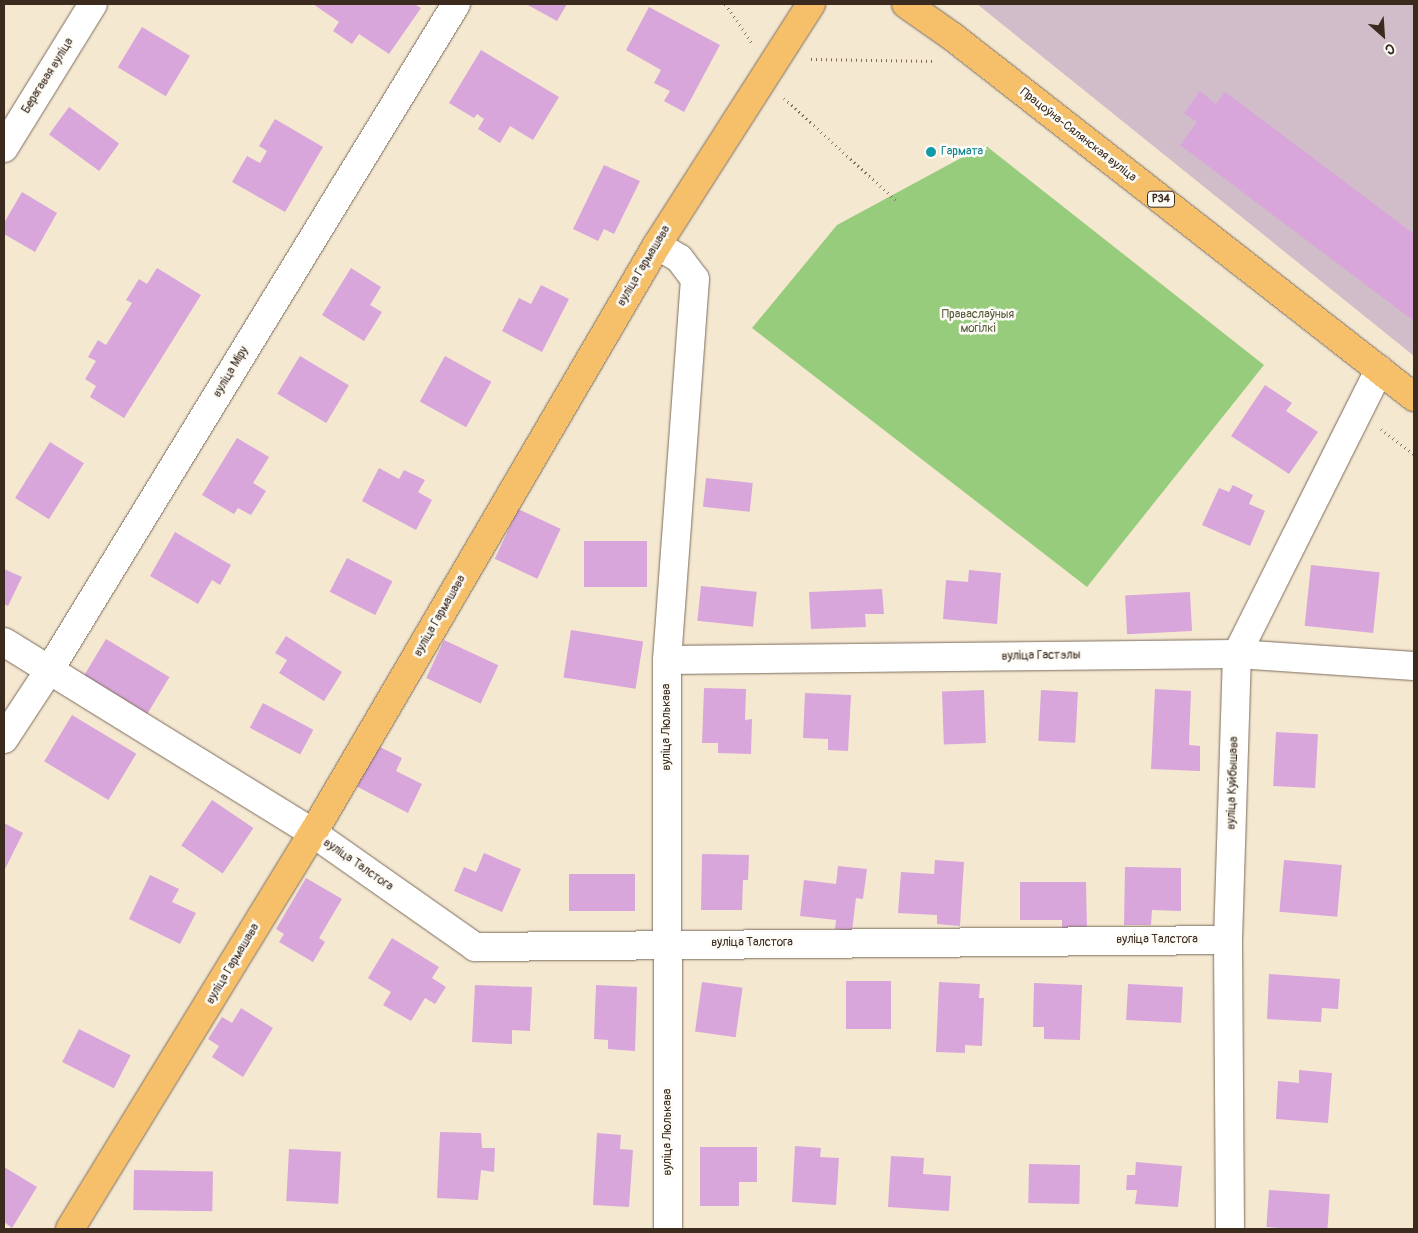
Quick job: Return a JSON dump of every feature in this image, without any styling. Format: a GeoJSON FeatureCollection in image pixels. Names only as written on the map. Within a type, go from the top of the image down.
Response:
{"type":"FeatureCollection","features":[{"type":"Feature","properties":{"kind":"main road","name":"вуліца Гармашава"},"geometry":{"type":"LineString","coordinates":[[70,1229],[313,833],[656,245],[768,68],[811,4]]}},
{"type":"Feature","properties":{"kind":"main road","name":"Працоўна-Сялянская вуліца"},"geometry":{"type":"LineString","coordinates":[[906,4],[953,37],[1414,397]]}},
{"type":"Feature","properties":{"kind":"street","name":"Берагавая вуліца"},"geometry":{"type":"LineString","coordinates":[[4,148],[93,4]]}},
{"type":"Feature","properties":{"kind":"street","name":"вуліца Міру"},"geometry":{"type":"LineString","coordinates":[[4,739],[50,669],[456,4]]}},
{"type":"Feature","properties":{"kind":"street","name":"вуліца Люлькава"},"geometry":{"type":"LineString","coordinates":[[656,245],[679,258],[695,279],[667,660],[668,1229]]}},
{"type":"Feature","properties":{"kind":"street","name":"вуліца Куйбышава"},"geometry":{"type":"LineString","coordinates":[[1230,1229],[1228,940],[1238,654],[1379,370]]}},
{"type":"Feature","properties":{"kind":"street","name":"вуліца Талстога"},"geometry":{"type":"LineString","coordinates":[[4,642],[313,833],[475,947],[667,943],[1228,940]]}},
{"type":"Feature","properties":{"kind":"street","name":"вуліца Гастэлы"},"geometry":{"type":"LineString","coordinates":[[667,660],[1238,654],[1414,666]]}},
{"type":"Feature","properties":{"kind":"path"},"geometry":{"type":"LineString","coordinates":[[725,4],[768,68],[898,202]]}},
{"type":"Feature","properties":{"kind":"path"},"geometry":{"type":"LineString","coordinates":[[768,68],[792,68],[805,58],[935,63],[953,37]]}},
{"type":"Feature","properties":{"kind":"path"},"geometry":{"type":"LineString","coordinates":[[1359,412],[1414,454]]}},
{"type":"Feature","properties":{"kind":"shaded area"},"geometry":{"type":"Polygon","coordinates":[[[977,4],[1414,4],[1414,356],[977,4]]]}},
{"type":"Feature","properties":{"kind":"green space","name":"Праваслаўныя могілкі"},"geometry":{"type":"Polygon","coordinates":[[[985,145],[1264,365],[1087,587],[752,328],[837,225],[985,145]]]}},
{"type":"Feature","properties":{"kind":"building"},"geometry":{"type":"Polygon","coordinates":[[[313,4],[414,4],[421,8],[389,54],[359,34],[352,44],[333,31],[339,22],[313,4]]]}},
{"type":"Feature","properties":{"kind":"building"},"geometry":{"type":"Polygon","coordinates":[[[526,4],[567,4],[557,21],[526,4]]]}},
{"type":"Feature","properties":{"kind":"building"},"geometry":{"type":"Polygon","coordinates":[[[649,7],[720,45],[684,112],[664,101],[670,91],[654,83],[661,70],[626,50],[649,7]]]}},
{"type":"Feature","properties":{"kind":"building"},"geometry":{"type":"Polygon","coordinates":[[[142,27],[190,56],[166,96],[118,67],[142,27]]]}},
{"type":"Feature","properties":{"kind":"building"},"geometry":{"type":"Polygon","coordinates":[[[481,50],[559,97],[533,140],[510,126],[500,143],[478,129],[484,119],[477,114],[474,118],[449,103],[481,50]]]}},
{"type":"Feature","properties":{"kind":"building"},"geometry":{"type":"Polygon","coordinates":[[[1200,91],[1216,104],[1225,92],[1414,234],[1414,321],[1180,145],[1197,122],[1184,113],[1200,91]]]}},
{"type":"Feature","properties":{"kind":"building"},"geometry":{"type":"Polygon","coordinates":[[[69,107],[119,143],[99,171],[49,135],[69,107]]]}},
{"type":"Feature","properties":{"kind":"building"},"geometry":{"type":"Polygon","coordinates":[[[275,119],[323,147],[285,212],[232,182],[247,156],[260,163],[267,151],[259,146],[275,119]]]}},
{"type":"Feature","properties":{"kind":"building"},"geometry":{"type":"Polygon","coordinates":[[[604,165],[640,181],[614,234],[604,229],[598,241],[573,229],[604,165]]]}},
{"type":"Feature","properties":{"kind":"building"},"geometry":{"type":"Polygon","coordinates":[[[22,192],[57,213],[35,252],[4,234],[4,223],[22,192]]]}},
{"type":"Feature","properties":{"kind":"building"},"geometry":{"type":"Polygon","coordinates":[[[157,268],[201,295],[124,418],[90,397],[96,386],[85,379],[96,361],[88,357],[98,340],[106,345],[132,303],[126,300],[139,279],[147,284],[157,268]]]}},
{"type":"Feature","properties":{"kind":"building"},"geometry":{"type":"Polygon","coordinates":[[[351,268],[381,287],[370,305],[382,312],[364,341],[322,315],[351,268]]]}},
{"type":"Feature","properties":{"kind":"building"},"geometry":{"type":"Polygon","coordinates":[[[541,285],[569,299],[542,352],[502,331],[519,298],[531,304],[541,285]]]}},
{"type":"Feature","properties":{"kind":"building"},"geometry":{"type":"Polygon","coordinates":[[[300,356],[349,385],[326,423],[277,394],[300,356]]]}},
{"type":"Feature","properties":{"kind":"building"},"geometry":{"type":"Polygon","coordinates":[[[445,356],[491,382],[466,427],[420,401],[445,356]]]}},
{"type":"Feature","properties":{"kind":"building"},"geometry":{"type":"Polygon","coordinates":[[[1265,385],[1292,403],[1286,411],[1318,432],[1289,474],[1231,436],[1265,385]]]}},
{"type":"Feature","properties":{"kind":"building"},"geometry":{"type":"Polygon","coordinates":[[[237,438],[269,457],[253,483],[266,491],[251,515],[238,508],[234,514],[202,495],[237,438]]]}},
{"type":"Feature","properties":{"kind":"building"},"geometry":{"type":"Polygon","coordinates":[[[50,442],[84,463],[49,519],[15,498],[50,442]]]}},
{"type":"Feature","properties":{"kind":"building"},"geometry":{"type":"Polygon","coordinates":[[[379,468],[399,479],[404,470],[425,480],[418,492],[432,500],[416,530],[362,501],[379,468]]]}},
{"type":"Feature","properties":{"kind":"building"},"geometry":{"type":"Polygon","coordinates":[[[706,478],[753,483],[750,512],[703,507],[706,478]]]}},
{"type":"Feature","properties":{"kind":"building"},"geometry":{"type":"Polygon","coordinates":[[[1233,485],[1253,495],[1249,504],[1265,511],[1250,546],[1202,525],[1219,488],[1229,492],[1233,485]]]}},
{"type":"Feature","properties":{"kind":"building"},"geometry":{"type":"Polygon","coordinates":[[[518,509],[561,529],[537,579],[495,559],[518,509]]]}},
{"type":"Feature","properties":{"kind":"building"},"geometry":{"type":"Polygon","coordinates":[[[175,532],[231,565],[220,585],[212,580],[198,604],[150,576],[175,532]]]}},
{"type":"Feature","properties":{"kind":"building"},"geometry":{"type":"Polygon","coordinates":[[[584,541],[647,541],[647,587],[584,587],[584,541]]]}},
{"type":"Feature","properties":{"kind":"building"},"geometry":{"type":"Polygon","coordinates":[[[347,558],[392,581],[375,615],[330,592],[347,558]]]}},
{"type":"Feature","properties":{"kind":"building"},"geometry":{"type":"Polygon","coordinates":[[[1311,565],[1380,572],[1373,633],[1305,626],[1311,565]]]}},
{"type":"Feature","properties":{"kind":"building"},"geometry":{"type":"Polygon","coordinates":[[[4,569],[22,577],[8,606],[4,604],[4,569]]]}},
{"type":"Feature","properties":{"kind":"building"},"geometry":{"type":"Polygon","coordinates":[[[969,570],[1001,573],[997,624],[943,619],[946,580],[968,582],[969,570]]]}},
{"type":"Feature","properties":{"kind":"building"},"geometry":{"type":"Polygon","coordinates":[[[701,586],[757,592],[753,627],[697,621],[701,586]]]}},
{"type":"Feature","properties":{"kind":"building"},"geometry":{"type":"Polygon","coordinates":[[[882,589],[884,614],[865,614],[866,627],[811,629],[809,592],[882,589]]]}},
{"type":"Feature","properties":{"kind":"building"},"geometry":{"type":"Polygon","coordinates":[[[1190,592],[1192,631],[1127,634],[1125,595],[1190,592]]]}},
{"type":"Feature","properties":{"kind":"building"},"geometry":{"type":"Polygon","coordinates":[[[571,630],[643,641],[636,689],[563,677],[571,630]]]}},
{"type":"Feature","properties":{"kind":"building"},"geometry":{"type":"Polygon","coordinates":[[[286,636],[342,672],[324,701],[279,673],[287,660],[275,653],[286,636]]]}},
{"type":"Feature","properties":{"kind":"building"},"geometry":{"type":"Polygon","coordinates":[[[106,639],[169,677],[147,715],[83,677],[106,639]]]}},
{"type":"Feature","properties":{"kind":"building"},"geometry":{"type":"Polygon","coordinates":[[[444,640],[498,665],[481,703],[426,678],[444,640]]]}},
{"type":"Feature","properties":{"kind":"building"},"geometry":{"type":"Polygon","coordinates":[[[704,688],[746,689],[745,720],[752,719],[751,754],[718,753],[718,743],[702,743],[704,688]]]}},
{"type":"Feature","properties":{"kind":"building"},"geometry":{"type":"Polygon","coordinates":[[[1155,689],[1191,691],[1189,745],[1200,746],[1200,771],[1151,769],[1155,689]]]}},
{"type":"Feature","properties":{"kind":"building"},"geometry":{"type":"Polygon","coordinates":[[[984,690],[986,743],[944,744],[942,691],[984,690]]]}},
{"type":"Feature","properties":{"kind":"building"},"geometry":{"type":"Polygon","coordinates":[[[1041,690],[1078,692],[1075,743],[1038,741],[1041,690]]]}},
{"type":"Feature","properties":{"kind":"building"},"geometry":{"type":"Polygon","coordinates":[[[805,693],[851,695],[848,751],[828,750],[828,739],[803,738],[805,693]]]}},
{"type":"Feature","properties":{"kind":"building"},"geometry":{"type":"Polygon","coordinates":[[[263,703],[313,730],[300,754],[250,728],[263,703]]]}},
{"type":"Feature","properties":{"kind":"building"},"geometry":{"type":"Polygon","coordinates":[[[72,715],[136,754],[108,800],[44,761],[72,715]]]}},
{"type":"Feature","properties":{"kind":"building"},"geometry":{"type":"Polygon","coordinates":[[[1276,732],[1318,734],[1315,788],[1273,786],[1276,732]]]}},
{"type":"Feature","properties":{"kind":"building"},"geometry":{"type":"Polygon","coordinates":[[[374,744],[402,758],[396,771],[422,784],[408,813],[354,785],[374,744]]]}},
{"type":"Feature","properties":{"kind":"building"},"geometry":{"type":"Polygon","coordinates":[[[212,800],[253,828],[223,874],[181,846],[212,800]]]}},
{"type":"Feature","properties":{"kind":"building"},"geometry":{"type":"Polygon","coordinates":[[[4,823],[23,833],[4,871],[4,823]]]}},
{"type":"Feature","properties":{"kind":"building"},"geometry":{"type":"Polygon","coordinates":[[[484,853],[521,869],[502,912],[454,891],[464,867],[476,872],[484,853]]]}},
{"type":"Feature","properties":{"kind":"building"},"geometry":{"type":"Polygon","coordinates":[[[702,854],[749,855],[748,880],[743,880],[742,910],[701,910],[702,854]]]}},
{"type":"Feature","properties":{"kind":"building"},"geometry":{"type":"Polygon","coordinates":[[[935,860],[964,862],[960,926],[937,924],[937,915],[898,913],[901,872],[934,874],[935,860]]]}},
{"type":"Feature","properties":{"kind":"building"},"geometry":{"type":"Polygon","coordinates":[[[1284,860],[1342,865],[1337,917],[1279,912],[1284,860]]]}},
{"type":"Feature","properties":{"kind":"building"},"geometry":{"type":"Polygon","coordinates":[[[838,866],[867,869],[863,899],[856,898],[852,931],[835,929],[836,920],[800,916],[804,880],[836,884],[838,866]]]}},
{"type":"Feature","properties":{"kind":"building"},"geometry":{"type":"Polygon","coordinates":[[[1125,867],[1181,868],[1181,911],[1152,910],[1151,925],[1124,925],[1125,867]]]}},
{"type":"Feature","properties":{"kind":"building"},"geometry":{"type":"Polygon","coordinates":[[[569,874],[635,874],[635,911],[569,911],[569,874]]]}},
{"type":"Feature","properties":{"kind":"building"},"geometry":{"type":"Polygon","coordinates":[[[150,875],[179,889],[172,902],[196,913],[180,944],[129,919],[150,875]]]}},
{"type":"Feature","properties":{"kind":"building"},"geometry":{"type":"Polygon","coordinates":[[[306,878],[342,899],[319,938],[325,942],[313,962],[279,942],[284,934],[276,929],[306,878]]]}},
{"type":"Feature","properties":{"kind":"building"},"geometry":{"type":"Polygon","coordinates":[[[1020,882],[1086,882],[1087,928],[1062,928],[1062,920],[1020,920],[1020,882]]]}},
{"type":"Feature","properties":{"kind":"building"},"geometry":{"type":"Polygon","coordinates":[[[392,938],[439,967],[432,978],[446,987],[435,1004],[425,998],[411,1021],[383,1005],[391,992],[368,978],[392,938]]]}},
{"type":"Feature","properties":{"kind":"building"},"geometry":{"type":"Polygon","coordinates":[[[1269,974],[1340,979],[1338,1009],[1322,1008],[1321,1022],[1267,1019],[1269,974]]]}},
{"type":"Feature","properties":{"kind":"building"},"geometry":{"type":"Polygon","coordinates":[[[846,981],[891,981],[891,1029],[846,1029],[846,981]]]}},
{"type":"Feature","properties":{"kind":"building"},"geometry":{"type":"Polygon","coordinates":[[[702,982],[743,988],[736,1037],[695,1032],[702,982]]]}},
{"type":"Feature","properties":{"kind":"building"},"geometry":{"type":"Polygon","coordinates":[[[939,982],[980,984],[979,998],[984,998],[982,1046],[965,1045],[965,1053],[936,1052],[939,982]]]}},
{"type":"Feature","properties":{"kind":"building"},"geometry":{"type":"Polygon","coordinates":[[[1034,983],[1082,985],[1080,1040],[1044,1039],[1044,1027],[1033,1027],[1034,983]]]}},
{"type":"Feature","properties":{"kind":"building"},"geometry":{"type":"Polygon","coordinates":[[[1128,984],[1183,987],[1181,1023],[1126,1020],[1128,984]]]}},
{"type":"Feature","properties":{"kind":"building"},"geometry":{"type":"Polygon","coordinates":[[[475,985],[532,987],[530,1031],[512,1030],[512,1044],[472,1042],[475,985]]]}},
{"type":"Feature","properties":{"kind":"building"},"geometry":{"type":"Polygon","coordinates":[[[596,985],[637,987],[635,1051],[608,1049],[608,1040],[594,1039],[596,985]]]}},
{"type":"Feature","properties":{"kind":"building"},"geometry":{"type":"Polygon","coordinates":[[[241,1008],[273,1028],[243,1077],[212,1057],[219,1046],[208,1039],[222,1017],[232,1023],[241,1008]]]}},
{"type":"Feature","properties":{"kind":"building"},"geometry":{"type":"Polygon","coordinates":[[[79,1029],[131,1055],[114,1088],[62,1062],[79,1029]]]}},
{"type":"Feature","properties":{"kind":"building"},"geometry":{"type":"Polygon","coordinates":[[[1299,1070],[1332,1073],[1328,1123],[1276,1119],[1278,1081],[1299,1083],[1299,1070]]]}},
{"type":"Feature","properties":{"kind":"building"},"geometry":{"type":"Polygon","coordinates":[[[440,1132],[481,1133],[482,1148],[495,1148],[494,1172],[481,1170],[478,1200],[437,1198],[440,1132]]]}},
{"type":"Feature","properties":{"kind":"building"},"geometry":{"type":"Polygon","coordinates":[[[597,1133],[621,1135],[620,1149],[633,1150],[629,1207],[593,1205],[597,1133]]]}},
{"type":"Feature","properties":{"kind":"building"},"geometry":{"type":"Polygon","coordinates":[[[795,1146],[821,1148],[820,1157],[839,1158],[836,1205],[792,1202],[795,1146]]]}},
{"type":"Feature","properties":{"kind":"building"},"geometry":{"type":"Polygon","coordinates":[[[700,1147],[757,1147],[757,1182],[739,1182],[739,1206],[700,1206],[700,1147]]]}},
{"type":"Feature","properties":{"kind":"building"},"geometry":{"type":"Polygon","coordinates":[[[289,1149],[341,1152],[338,1204],[286,1201],[289,1149]]]}},
{"type":"Feature","properties":{"kind":"building"},"geometry":{"type":"Polygon","coordinates":[[[891,1156],[924,1158],[923,1174],[951,1176],[949,1211],[888,1207],[891,1156]]]}},
{"type":"Feature","properties":{"kind":"building"},"geometry":{"type":"Polygon","coordinates":[[[1136,1162],[1182,1166],[1178,1207],[1135,1204],[1137,1190],[1126,1190],[1127,1175],[1135,1175],[1136,1162]]]}},
{"type":"Feature","properties":{"kind":"building"},"geometry":{"type":"Polygon","coordinates":[[[1029,1164],[1080,1165],[1079,1204],[1028,1203],[1029,1164]]]}},
{"type":"Feature","properties":{"kind":"building"},"geometry":{"type":"Polygon","coordinates":[[[4,1167],[37,1187],[12,1228],[4,1222],[4,1167]]]}},
{"type":"Feature","properties":{"kind":"building"},"geometry":{"type":"Polygon","coordinates":[[[134,1170],[213,1171],[212,1211],[133,1210],[134,1170]]]}},
{"type":"Feature","properties":{"kind":"building"},"geometry":{"type":"Polygon","coordinates":[[[1269,1190],[1330,1194],[1327,1229],[1266,1227],[1269,1190]]]}},
{"type":"Feature","properties":{"kind":"place","name":"Гармата"},"geometry":{"type":"Point","coordinates":[931,152]}}]}
